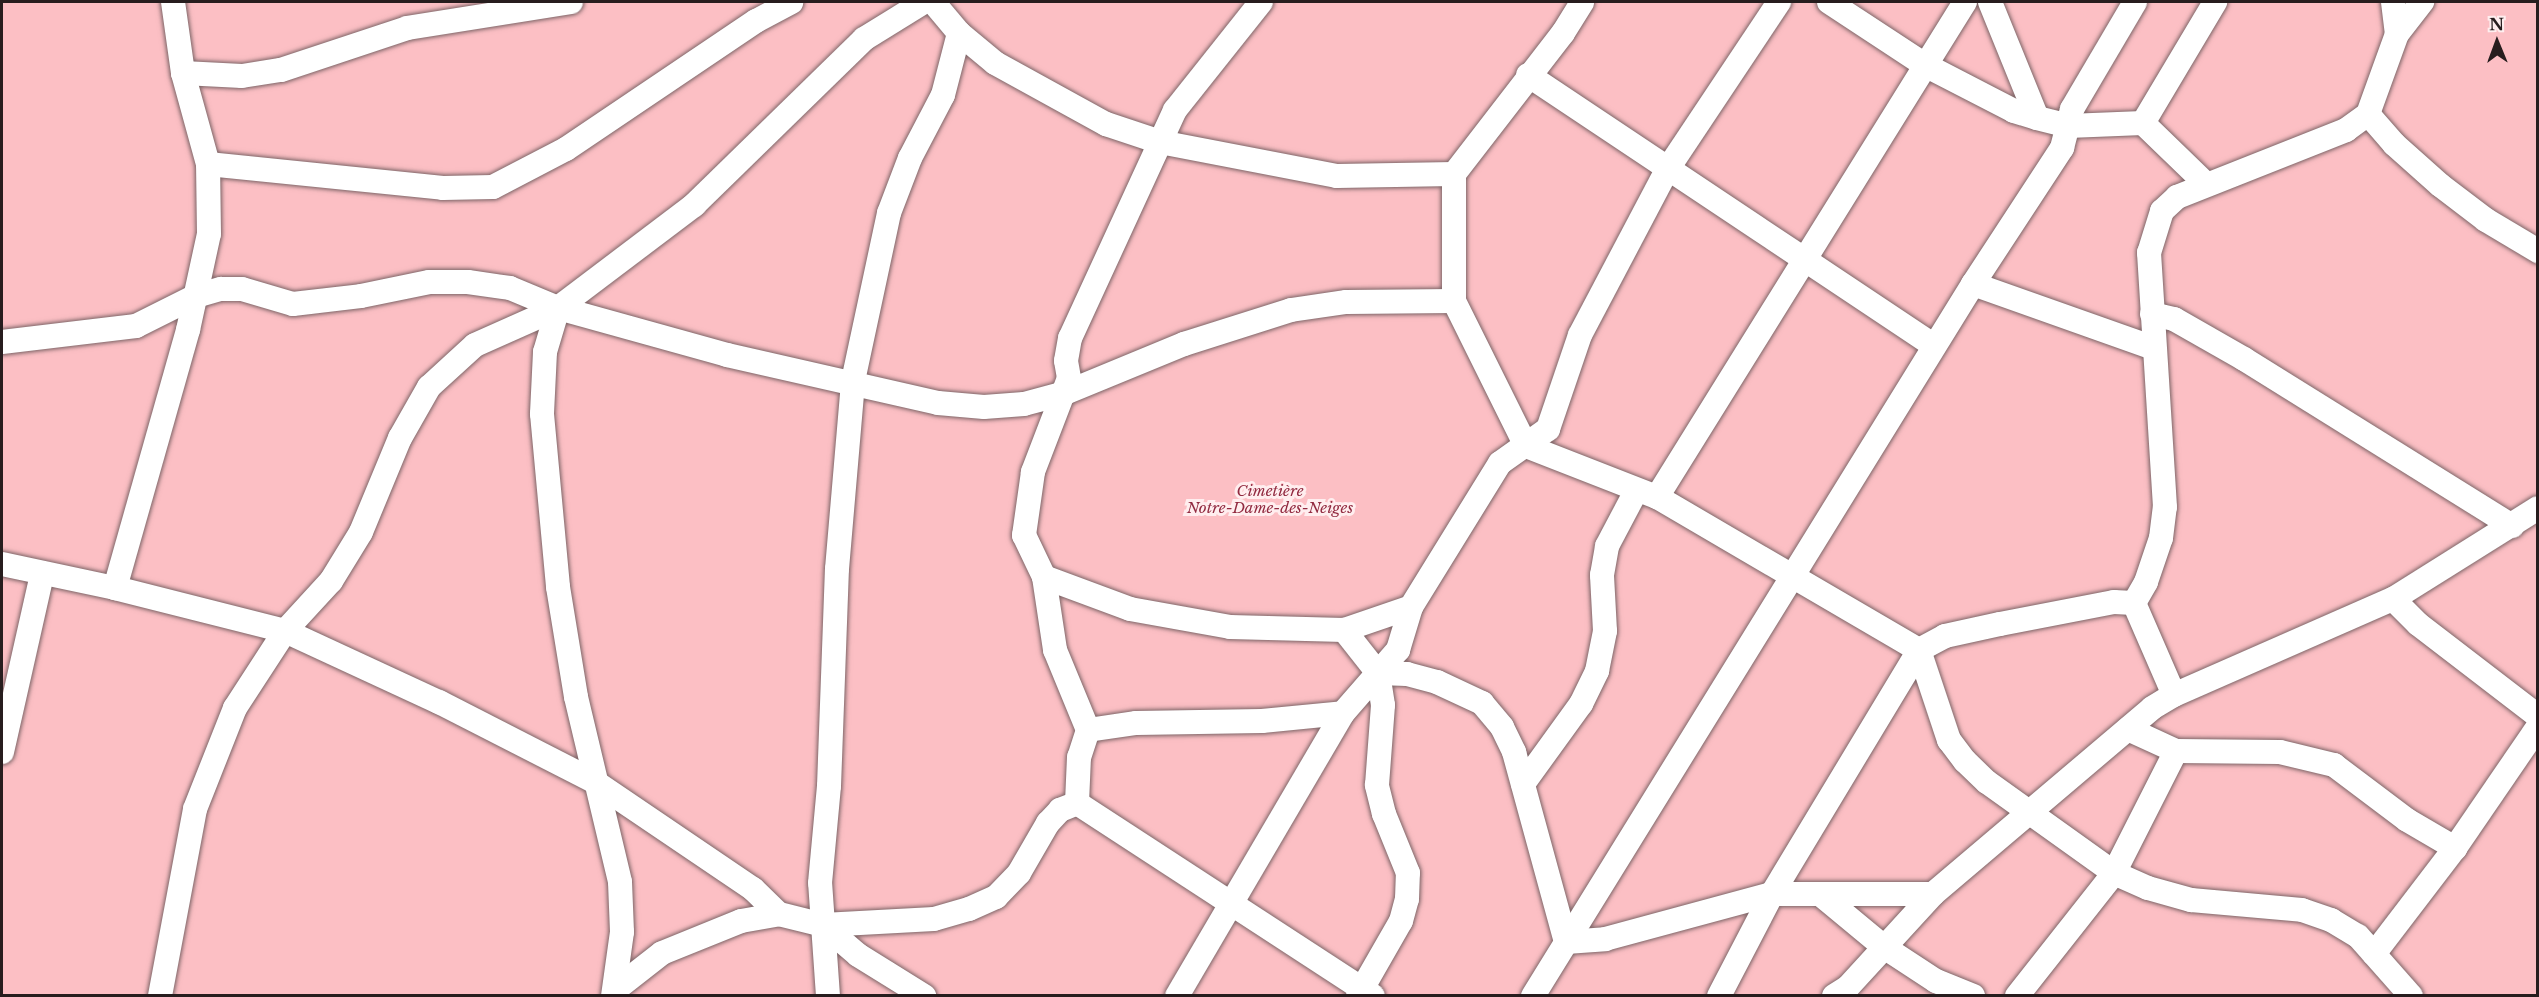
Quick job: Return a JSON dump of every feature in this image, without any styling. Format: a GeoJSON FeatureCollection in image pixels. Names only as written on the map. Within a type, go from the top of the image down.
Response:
{"type":"FeatureCollection","features":[{"type":"Feature","properties":{"kind":"lane"},"geometry":{"type":"LineString","coordinates":[[115,588],[196,296],[209,234],[208,164],[183,73],[173,2]]}},
{"type":"Feature","properties":{"kind":"lane"},"geometry":{"type":"LineString","coordinates":[[183,73],[242,76],[281,70],[408,28],[572,2]]}},
{"type":"Feature","properties":{"kind":"lane"},"geometry":{"type":"LineString","coordinates":[[208,164],[443,188],[493,187],[566,149],[756,21],[791,2]]}},
{"type":"Feature","properties":{"kind":"lane"},"geometry":{"type":"LineString","coordinates":[[160,996],[195,809],[235,708],[285,631],[331,581],[361,532],[400,438],[429,387],[475,345],[558,308],[694,205],[864,39],[924,2]]}},
{"type":"Feature","properties":{"kind":"lane"},"geometry":{"type":"LineString","coordinates":[[933,2],[959,33],[995,63],[1106,124],[1160,142],[1337,176],[1454,174]]}},
{"type":"Feature","properties":{"kind":"lane"},"geometry":{"type":"LineString","coordinates":[[1077,803],[1079,757],[1088,730],[1055,650],[1044,577],[1024,535],[1023,518],[1033,472],[1053,413],[1065,393],[1070,338],[1175,110],[1261,2]]}},
{"type":"Feature","properties":{"kind":"lane"},"geometry":{"type":"LineString","coordinates":[[1582,2],[1563,33],[1528,75],[1454,174],[1454,301],[1526,446],[1647,494],[1793,574],[1919,650],[1949,740],[1987,782],[2114,873],[2148,888],[2191,900],[2302,910],[2331,920],[2358,936],[2410,995]]}},
{"type":"Feature","properties":{"kind":"lane"},"geometry":{"type":"LineString","coordinates":[[1177,996],[1343,713],[1398,650],[1411,607],[1500,463],[1514,450],[1526,446],[1548,429],[1580,335],[1667,170],[1779,2]]}},
{"type":"Feature","properties":{"kind":"lane"},"geometry":{"type":"LineString","coordinates":[[1829,2],[1925,65],[2014,111],[2068,126],[2143,123],[2206,184]]}},
{"type":"Feature","properties":{"kind":"lane"},"geometry":{"type":"LineString","coordinates":[[1523,784],[1581,704],[1597,671],[1605,631],[1602,575],[1607,546],[1647,494],[1805,257],[1965,2]]}},
{"type":"Feature","properties":{"kind":"lane"},"geometry":{"type":"LineString","coordinates":[[1990,2],[2037,118]]}},
{"type":"Feature","properties":{"kind":"lane"},"geometry":{"type":"LineString","coordinates":[[1533,996],[1972,284],[2062,148],[2072,109],[2135,2]]}},
{"type":"Feature","properties":{"kind":"lane"},"geometry":{"type":"LineString","coordinates":[[2143,123],[2215,2]]}},
{"type":"Feature","properties":{"kind":"lane"},"geometry":{"type":"LineString","coordinates":[[2393,2],[2397,34]]}},
{"type":"Feature","properties":{"kind":"lane"},"geometry":{"type":"LineString","coordinates":[[2134,603],[2146,582],[2161,538],[2165,507],[2149,253],[2154,229],[2162,211],[2177,197],[2346,130],[2368,114],[2397,34],[2422,2]]}},
{"type":"Feature","properties":{"kind":"lane"},"geometry":{"type":"LineString","coordinates":[[828,996],[820,883],[829,786],[837,569],[853,381],[889,213],[910,158],[943,95],[959,33]]}},
{"type":"Feature","properties":{"kind":"lane"},"geometry":{"type":"LineString","coordinates":[[1528,75],[1667,170],[1805,257],[1934,346]]}},
{"type":"Feature","properties":{"kind":"lane"},"geometry":{"type":"LineString","coordinates":[[2368,114],[2394,144],[2440,185],[2486,220],[2538,252]]}},
{"type":"Feature","properties":{"kind":"lane"},"geometry":{"type":"LineString","coordinates":[[2,342],[136,326],[196,296],[221,289],[242,289],[293,304],[361,296],[429,282],[468,282],[510,288],[558,308],[727,355],[853,381],[938,403],[984,407],[1024,404],[1065,393],[1184,344],[1291,310],[1346,302],[1454,301]]}},
{"type":"Feature","properties":{"kind":"lane"},"geometry":{"type":"LineString","coordinates":[[1972,284],[2154,348]]}},
{"type":"Feature","properties":{"kind":"lane"},"geometry":{"type":"LineString","coordinates":[[558,308],[545,352],[542,414],[558,587],[595,782],[620,882],[622,932],[615,992]]}},
{"type":"Feature","properties":{"kind":"lane"},"geometry":{"type":"LineString","coordinates":[[2152,314],[2174,319],[2244,359],[2512,526]]}},
{"type":"Feature","properties":{"kind":"lane"},"geometry":{"type":"LineString","coordinates":[[1834,996],[1847,988],[1933,894],[2128,729],[2174,695],[2393,599],[2538,508]]}},
{"type":"Feature","properties":{"kind":"lane"},"geometry":{"type":"LineString","coordinates":[[2,564],[115,588],[285,631],[439,702],[595,782],[753,889],[779,914]]}},
{"type":"Feature","properties":{"kind":"lane"},"geometry":{"type":"LineString","coordinates":[[2,752],[42,574]]}},
{"type":"Feature","properties":{"kind":"lane"},"geometry":{"type":"LineString","coordinates":[[1044,577],[1130,609],[1178,620],[1230,627],[1344,630],[1411,607]]}},
{"type":"Feature","properties":{"kind":"lane"},"geometry":{"type":"LineString","coordinates":[[2393,599],[2418,624],[2538,716]]}},
{"type":"Feature","properties":{"kind":"lane"},"geometry":{"type":"LineString","coordinates":[[1719,996],[1772,894],[1919,650],[1945,636],[2114,602],[2134,603]]}},
{"type":"Feature","properties":{"kind":"lane"},"geometry":{"type":"LineString","coordinates":[[2134,603],[2174,695]]}},
{"type":"Feature","properties":{"kind":"lane"},"geometry":{"type":"LineString","coordinates":[[1077,803],[1364,993],[1401,921],[1407,899],[1408,873],[1384,814],[1377,785],[1383,705],[1378,673],[1344,630]]}},
{"type":"Feature","properties":{"kind":"lane"},"geometry":{"type":"LineString","coordinates":[[1378,673],[1427,679],[1482,703],[1502,727],[1523,784],[1566,942]]}},
{"type":"Feature","properties":{"kind":"lane"},"geometry":{"type":"LineString","coordinates":[[1088,730],[1136,723],[1262,721],[1343,713]]}},
{"type":"Feature","properties":{"kind":"lane"},"geometry":{"type":"LineString","coordinates":[[2374,954],[2455,848],[2538,727]]}},
{"type":"Feature","properties":{"kind":"lane"},"geometry":{"type":"LineString","coordinates":[[2128,729],[2176,751],[2280,752],[2334,765],[2407,820],[2455,848]]}},
{"type":"Feature","properties":{"kind":"lane"},"geometry":{"type":"LineString","coordinates":[[2017,996],[2114,873],[2176,751]]}},
{"type":"Feature","properties":{"kind":"lane"},"geometry":{"type":"LineString","coordinates":[[615,992],[662,953],[741,921],[779,914],[823,925],[934,919],[996,897],[1019,873],[1048,823],[1060,810],[1077,803]]}},
{"type":"Feature","properties":{"kind":"lane"},"geometry":{"type":"LineString","coordinates":[[1566,942],[1605,939],[1772,894],[1933,894]]}},
{"type":"Feature","properties":{"kind":"lane"},"geometry":{"type":"LineString","coordinates":[[1820,894],[1884,947],[1936,981],[1973,996]]}},
{"type":"Feature","properties":{"kind":"lane"},"geometry":{"type":"LineString","coordinates":[[823,925],[858,955],[924,996]]}},
{"type":"Feature","properties":{"kind":"green space","name":"Cimetière Notre-Dame-des-Neiges"},"geometry":{"type":"Polygon","coordinates":[[[2,2],[2537,2],[2537,996],[2,996],[2,2]]]}}]}
